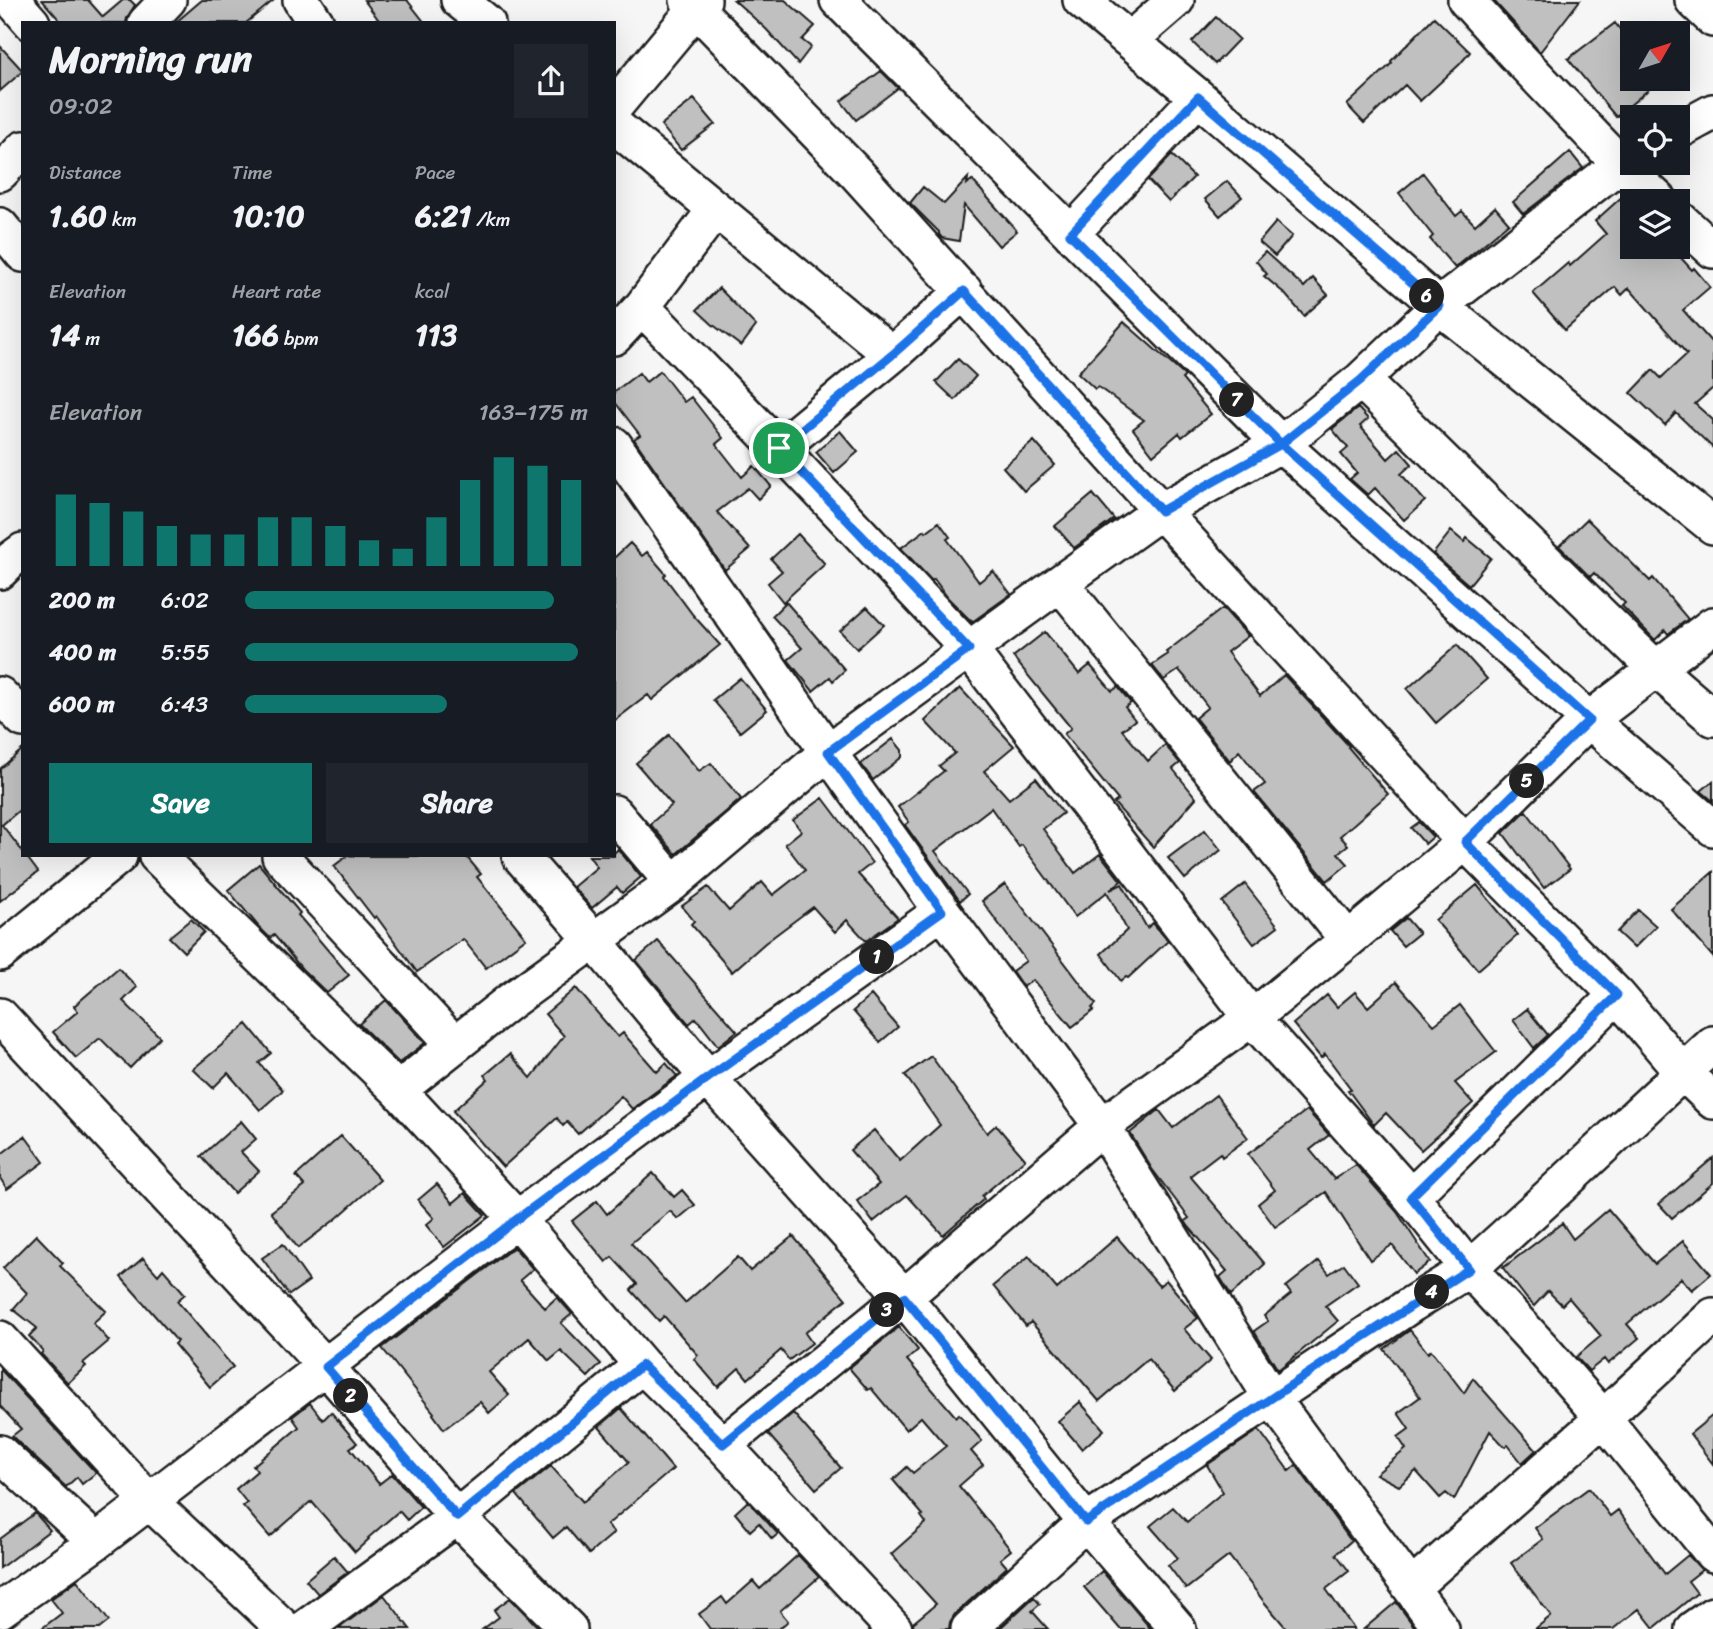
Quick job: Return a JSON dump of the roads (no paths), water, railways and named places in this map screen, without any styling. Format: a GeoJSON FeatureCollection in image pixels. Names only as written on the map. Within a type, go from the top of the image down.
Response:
{"type":"FeatureCollection","features":[{"type":"Feature","properties":{"kind":"street"},"geometry":{"type":"LineString","coordinates":[[12,0],[30,21]]}},
{"type":"Feature","properties":{"kind":"street"},"geometry":{"type":"LineString","coordinates":[[148,21],[168,0]]}},
{"type":"Feature","properties":{"kind":"street"},"geometry":{"type":"LineString","coordinates":[[300,0],[315,21]]}},
{"type":"Feature","properties":{"kind":"street"},"geometry":{"type":"LineString","coordinates":[[459,0],[485,21]]}},
{"type":"Feature","properties":{"kind":"street"},"geometry":{"type":"LineString","coordinates":[[838,0],[1281,444],[1713,828]]}},
{"type":"Feature","properties":{"kind":"street"},"geometry":{"type":"LineString","coordinates":[[1081,0],[1198,97],[1439,306],[1713,526]]}},
{"type":"Feature","properties":{"kind":"street"},"geometry":{"type":"LineString","coordinates":[[1130,40],[1176,0]]}},
{"type":"Feature","properties":{"kind":"street"},"geometry":{"type":"LineString","coordinates":[[1466,0],[1515,54],[1620,154]]}},
{"type":"Feature","properties":{"kind":"street"},"geometry":{"type":"LineString","coordinates":[[1693,0],[1713,19]]}},
{"type":"Feature","properties":{"kind":"street"},"geometry":{"type":"LineString","coordinates":[[616,104],[696,3],[856,173],[1465,842],[1617,995],[1683,1072],[1713,1101]]}},
{"type":"Feature","properties":{"kind":"street"},"geometry":{"type":"LineString","coordinates":[[1070,234],[1198,97]]}},
{"type":"Feature","properties":{"kind":"street"},"geometry":{"type":"LineString","coordinates":[[1690,124],[1713,111]]}},
{"type":"Feature","properties":{"kind":"street"},"geometry":{"type":"LineString","coordinates":[[616,127],[892,355]]}},
{"type":"Feature","properties":{"kind":"street"},"geometry":{"type":"LineString","coordinates":[[0,173],[21,151]]}},
{"type":"Feature","properties":{"kind":"street"},"geometry":{"type":"LineString","coordinates":[[398,1090],[509,1002],[673,883],[828,752],[1161,511],[1281,444],[1361,380],[1439,306],[1620,166]]}},
{"type":"Feature","properties":{"kind":"street"},"geometry":{"type":"LineString","coordinates":[[1639,175],[1650,189]]}},
{"type":"Feature","properties":{"kind":"street"},"geometry":{"type":"LineString","coordinates":[[616,335],[642,307],[715,210]]}},
{"type":"Feature","properties":{"kind":"street"},"geometry":{"type":"LineString","coordinates":[[0,226],[21,252]]}},
{"type":"Feature","properties":{"kind":"street"},"geometry":{"type":"LineString","coordinates":[[1690,229],[1713,250]]}},
{"type":"Feature","properties":{"kind":"street"},"geometry":{"type":"LineString","coordinates":[[779,448],[892,355],[964,291]]}},
{"type":"Feature","properties":{"kind":"street"},"geometry":{"type":"LineString","coordinates":[[642,307],[969,649],[1252,1018],[1411,1197],[1469,1269],[1603,1418],[1713,1554]]}},
{"type":"Feature","properties":{"kind":"street"},"geometry":{"type":"LineString","coordinates":[[1361,380],[1656,669],[1713,718]]}},
{"type":"Feature","properties":{"kind":"street"},"geometry":{"type":"LineString","coordinates":[[616,448],[828,752],[1102,1126],[1271,1398],[1441,1629]]}},
{"type":"Feature","properties":{"kind":"street"},"geometry":{"type":"LineString","coordinates":[[1060,583],[1348,940]]}},
{"type":"Feature","properties":{"kind":"street"},"geometry":{"type":"LineString","coordinates":[[723,1444],[904,1297],[1102,1126],[1252,1018],[1348,940],[1465,842],[1589,720],[1713,625]]}},
{"type":"Feature","properties":{"kind":"street"},"geometry":{"type":"LineString","coordinates":[[616,815],[673,883]]}},
{"type":"Feature","properties":{"kind":"street"},"geometry":{"type":"LineString","coordinates":[[0,953],[118,857]]}},
{"type":"Feature","properties":{"kind":"street"},"geometry":{"type":"LineString","coordinates":[[158,857],[398,1090],[517,1219],[642,1365],[723,1444],[894,1629]]}},
{"type":"Feature","properties":{"kind":"street"},"geometry":{"type":"LineString","coordinates":[[281,857],[455,1045]]}},
{"type":"Feature","properties":{"kind":"street"},"geometry":{"type":"LineString","coordinates":[[521,857],[708,1078],[904,1297],[1086,1522],[1178,1629]]}},
{"type":"Feature","properties":{"kind":"street"},"geometry":{"type":"LineString","coordinates":[[0,1610],[96,1542],[517,1219],[942,911]]}},
{"type":"Feature","properties":{"kind":"street"},"geometry":{"type":"LineString","coordinates":[[1411,1197],[1617,995]]}},
{"type":"Feature","properties":{"kind":"street"},"geometry":{"type":"LineString","coordinates":[[0,1016],[326,1367],[457,1517],[569,1629]]}},
{"type":"Feature","properties":{"kind":"street"},"geometry":{"type":"LineString","coordinates":[[969,1629],[1086,1522],[1412,1304],[1469,1269],[1713,1044]]}},
{"type":"Feature","properties":{"kind":"street"},"geometry":{"type":"LineString","coordinates":[[1411,1588],[1603,1418],[1713,1316]]}},
{"type":"Feature","properties":{"kind":"street"},"geometry":{"type":"LineString","coordinates":[[0,1339],[149,1500],[285,1629]]}},
{"type":"Feature","properties":{"kind":"street"},"geometry":{"type":"LineString","coordinates":[[304,1629],[457,1517],[642,1365]]}},
{"type":"Feature","properties":{"kind":"street"},"geometry":{"type":"LineString","coordinates":[[0,1453],[96,1542]]}},
{"type":"Feature","properties":{"kind":"street"},"geometry":{"type":"LineString","coordinates":[[1693,1629],[1713,1615]]}}]}
